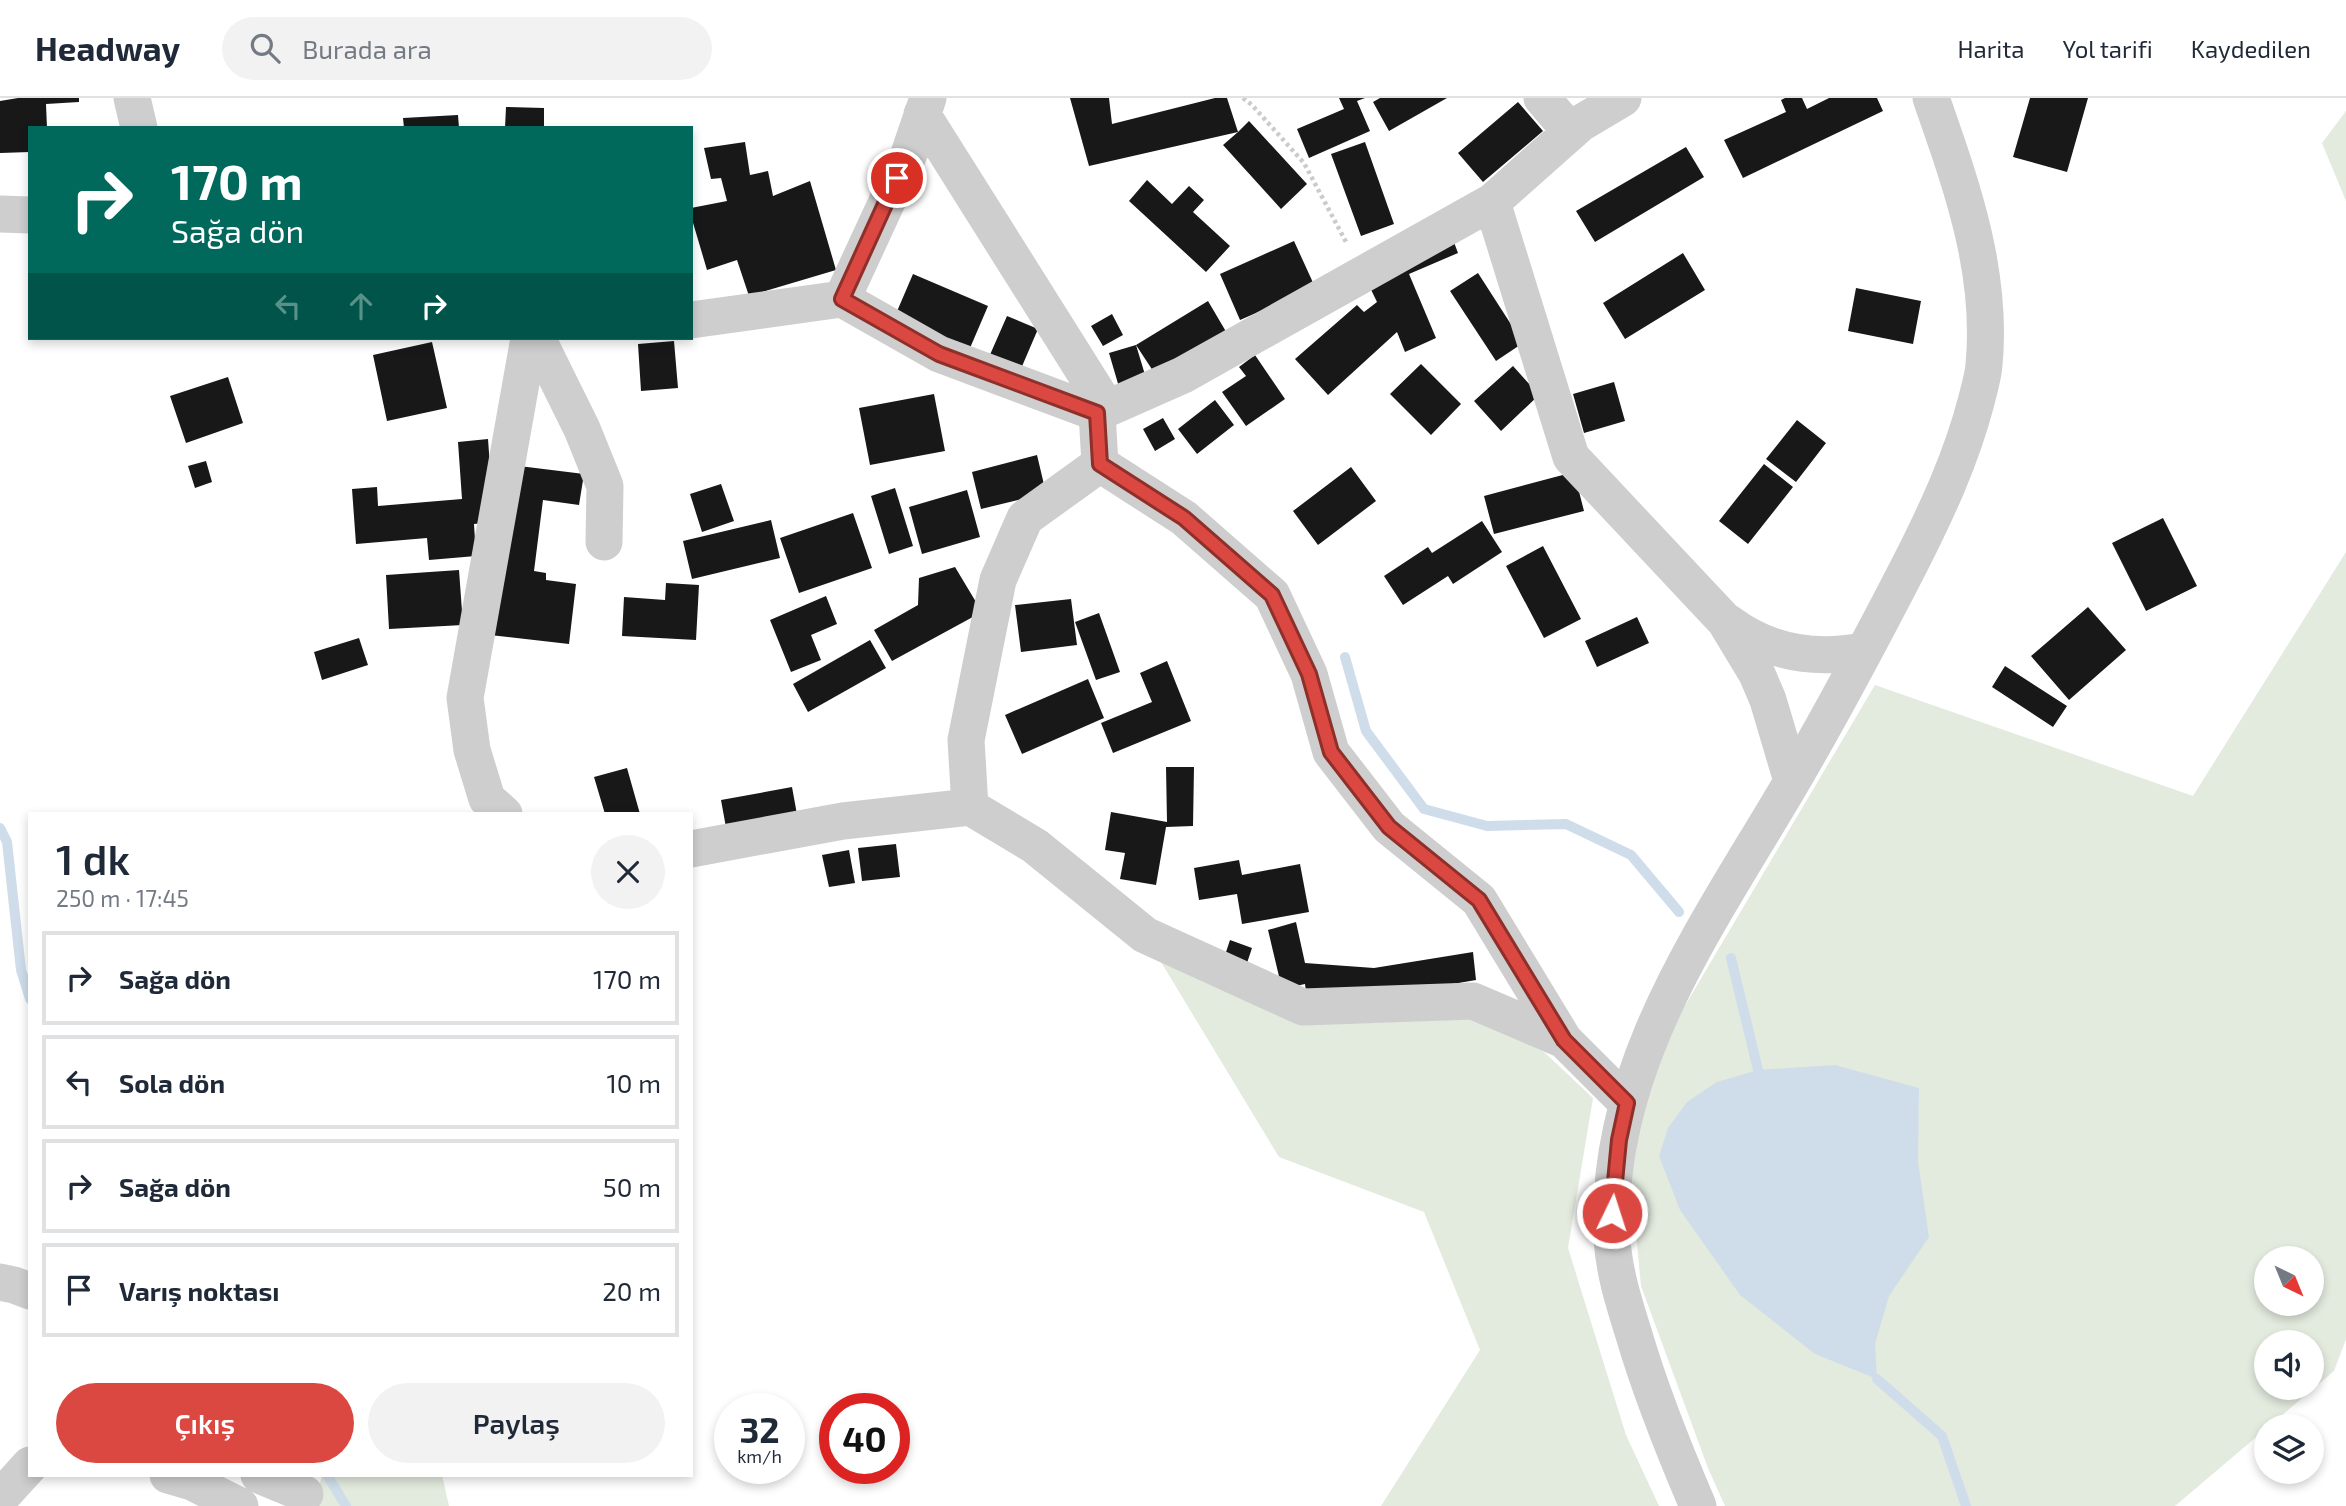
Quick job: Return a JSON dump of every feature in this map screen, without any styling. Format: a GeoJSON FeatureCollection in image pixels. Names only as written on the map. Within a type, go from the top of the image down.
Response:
{"type":"FeatureCollection","features":[{"type":"Feature","properties":{"kind":"street"},"geometry":{"type":"LineString","coordinates":[[132,98],[139,126]]}},
{"type":"Feature","properties":{"kind":"street"},"geometry":{"type":"LineString","coordinates":[[1542,98],[1571,132]]}},
{"type":"Feature","properties":{"kind":"street"},"geometry":{"type":"LineString","coordinates":[[693,320],[842,299],[939,354],[1102,411],[1183,375],[1492,202],[1581,123],[1623,98]]}},
{"type":"Feature","properties":{"kind":"street"},"geometry":{"type":"LineString","coordinates":[[1698,1506],[1642,1361],[1614,1263],[1613,1188],[1619,1140],[1640,1061],[1690,952],[1792,781],[1863,651],[1941,501],[1960,455],[1984,368],[1982,279],[1965,196],[1930,98]]}},
{"type":"Feature","properties":{"kind":"street"},"geometry":{"type":"LineString","coordinates":[[842,299],[909,154],[925,106]]}},
{"type":"Feature","properties":{"kind":"street"},"geometry":{"type":"LineString","coordinates":[[925,106],[1102,411],[1100,464]]}},
{"type":"Feature","properties":{"kind":"street"},"geometry":{"type":"LineString","coordinates":[[1492,202],[1572,457],[1725,621],[1742,633],[1760,643],[1788,652],[1827,656],[1863,651]]}},
{"type":"Feature","properties":{"kind":"street"},"geometry":{"type":"LineString","coordinates":[[0,214],[28,215]]}},
{"type":"Feature","properties":{"kind":"street"},"geometry":{"type":"LineString","coordinates":[[502,812],[487,799],[472,750],[465,698],[529,340]]}},
{"type":"Feature","properties":{"kind":"street"},"geometry":{"type":"LineString","coordinates":[[538,340],[582,429],[605,486],[604,542]]}},
{"type":"Feature","properties":{"kind":"street"},"geometry":{"type":"LineString","coordinates":[[970,807],[966,740],[998,580],[1025,518],[1100,464]]}},
{"type":"Feature","properties":{"kind":"street"},"geometry":{"type":"LineString","coordinates":[[1100,464],[1184,518],[1272,595],[1309,674],[1331,752],[1389,827],[1479,900],[1564,1040],[1627,1103]]}},
{"type":"Feature","properties":{"kind":"street"},"geometry":{"type":"LineString","coordinates":[[1725,621],[1757,674],[1768,700],[1792,781]]}},
{"type":"Feature","properties":{"kind":"street"},"geometry":{"type":"LineString","coordinates":[[693,849],[843,821],[970,807],[1035,846],[1145,935],[1303,1007],[1473,1001],[1564,1040]]}},
{"type":"Feature","properties":{"kind":"street"},"geometry":{"type":"LineString","coordinates":[[0,1282],[28,1290]]}},
{"type":"Feature","properties":{"kind":"street"},"geometry":{"type":"LineString","coordinates":[[0,1498],[28,1467]]}},
{"type":"Feature","properties":{"kind":"street"},"geometry":{"type":"LineString","coordinates":[[175,1477],[192,1482],[240,1506]]}},
{"type":"Feature","properties":{"kind":"street"},"geometry":{"type":"LineString","coordinates":[[265,1477],[306,1492]]}},
{"type":"Feature","properties":{"kind":"street"},"geometry":{"type":"LineString","coordinates":[[268,1506],[306,1492]]}},
{"type":"Feature","properties":{"kind":"path"},"geometry":{"type":"LineString","coordinates":[[1243,98],[1252,104],[1304,163],[1363,273]]}},
{"type":"Feature","properties":{"kind":"shaded area"},"geometry":{"type":"Polygon","coordinates":[[[2346,111],[2346,201],[2322,143],[2346,111]]]}},
{"type":"Feature","properties":{"kind":"shaded area"},"geometry":{"type":"Polygon","coordinates":[[[2346,552],[2346,1339],[2334,1371],[2324,1379],[2324,1330],[2254,1330],[2254,1400],[2300,1400],[2283,1414],[2254,1414],[2254,1439],[2175,1506],[1725,1506],[1708,1468],[1641,1286],[1631,1180],[1651,1063],[1875,685],[2193,796],[2346,552]]]}},
{"type":"Feature","properties":{"kind":"shaded area"},"geometry":{"type":"Polygon","coordinates":[[[1161,962],[1297,1023],[1469,1015],[1544,1052],[1593,1098],[1568,1248],[1626,1435],[1659,1506],[1381,1506],[1480,1350],[1424,1212],[1279,1157],[1161,962]]]}},
{"type":"Feature","properties":{"kind":"shaded area"},"geometry":{"type":"Polygon","coordinates":[[[321,1477],[442,1477],[449,1506],[314,1506],[321,1477]]]}},
{"type":"Feature","properties":{"kind":"water"},"geometry":{"type":"Polygon","coordinates":[[[1835,1065],[1919,1088],[1918,1161],[1929,1237],[1889,1296],[1875,1344],[1877,1379],[1815,1354],[1740,1295],[1680,1210],[1659,1156],[1668,1128],[1687,1102],[1717,1082],[1758,1070],[1835,1065]]]}},
{"type":"Feature","properties":{"kind":"building"},"geometry":{"type":"Polygon","coordinates":[[[18,98],[79,98],[79,102],[46,104],[47,126],[28,126],[28,152],[0,153],[0,101],[18,98]]]}},
{"type":"Feature","properties":{"kind":"building"},"geometry":{"type":"Polygon","coordinates":[[[1070,98],[1109,98],[1112,124],[1215,98],[1227,98],[1238,132],[1089,166],[1070,98]]]}},
{"type":"Feature","properties":{"kind":"building"},"geometry":{"type":"Polygon","coordinates":[[[1339,98],[1365,98],[1357,101],[1370,131],[1309,158],[1297,129],[1344,109],[1339,98]]]}},
{"type":"Feature","properties":{"kind":"building"},"geometry":{"type":"Polygon","coordinates":[[[1380,98],[1447,98],[1389,131],[1373,102],[1380,98]]]}},
{"type":"Feature","properties":{"kind":"building"},"geometry":{"type":"Polygon","coordinates":[[[1802,98],[1807,109],[1829,98],[1877,98],[1883,111],[1743,178],[1724,140],[1786,112],[1781,100],[1802,98]]]}},
{"type":"Feature","properties":{"kind":"building"},"geometry":{"type":"Polygon","coordinates":[[[2030,98],[2088,98],[2067,172],[2013,157],[2030,98]]]}},
{"type":"Feature","properties":{"kind":"building"},"geometry":{"type":"Polygon","coordinates":[[[1518,102],[1543,131],[1483,182],[1458,153],[1518,102]]]}},
{"type":"Feature","properties":{"kind":"building"},"geometry":{"type":"Polygon","coordinates":[[[506,107],[544,108],[544,126],[505,126],[506,107]]]}},
{"type":"Feature","properties":{"kind":"building"},"geometry":{"type":"Polygon","coordinates":[[[458,115],[459,126],[404,126],[403,118],[458,115]]]}},
{"type":"Feature","properties":{"kind":"building"},"geometry":{"type":"Polygon","coordinates":[[[1249,121],[1307,184],[1281,209],[1223,145],[1249,121]]]}},
{"type":"Feature","properties":{"kind":"building"},"geometry":{"type":"Polygon","coordinates":[[[745,142],[750,175],[768,171],[773,196],[810,181],[836,270],[749,296],[737,260],[707,270],[693,223],[693,208],[727,201],[721,178],[711,179],[704,148],[745,142]]]}},
{"type":"Feature","properties":{"kind":"building"},"geometry":{"type":"Polygon","coordinates":[[[1365,142],[1394,224],[1361,236],[1331,154],[1365,142]]]}},
{"type":"Feature","properties":{"kind":"building"},"geometry":{"type":"Polygon","coordinates":[[[1686,147],[1704,177],[1595,242],[1576,211],[1686,147]]]}},
{"type":"Feature","properties":{"kind":"building"},"geometry":{"type":"Polygon","coordinates":[[[1147,180],[1172,204],[1189,186],[1204,200],[1193,212],[1230,246],[1206,272],[1129,201],[1147,180]]]}},
{"type":"Feature","properties":{"kind":"building"},"geometry":{"type":"Polygon","coordinates":[[[1449,229],[1458,253],[1409,274],[1436,338],[1405,352],[1397,332],[1328,395],[1295,359],[1357,305],[1364,312],[1377,302],[1363,273],[1449,229]]]}},
{"type":"Feature","properties":{"kind":"building"},"geometry":{"type":"Polygon","coordinates":[[[1294,241],[1315,287],[1240,320],[1220,274],[1294,241]]]}},
{"type":"Feature","properties":{"kind":"building"},"geometry":{"type":"Polygon","coordinates":[[[1683,253],[1705,290],[1625,339],[1603,303],[1683,253]]]}},
{"type":"Feature","properties":{"kind":"building"},"geometry":{"type":"Polygon","coordinates":[[[1478,273],[1523,343],[1496,361],[1450,291],[1478,273]]]}},
{"type":"Feature","properties":{"kind":"building"},"geometry":{"type":"Polygon","coordinates":[[[913,274],[988,306],[970,348],[895,316],[913,274]]]}},
{"type":"Feature","properties":{"kind":"building"},"geometry":{"type":"Polygon","coordinates":[[[1856,288],[1921,301],[1913,344],[1848,331],[1856,288]]]}},
{"type":"Feature","properties":{"kind":"building"},"geometry":{"type":"Polygon","coordinates":[[[1208,301],[1228,335],[1157,377],[1136,345],[1208,301]]]}},
{"type":"Feature","properties":{"kind":"building"},"geometry":{"type":"Polygon","coordinates":[[[1112,314],[1123,335],[1103,346],[1091,326],[1112,314]]]}},
{"type":"Feature","properties":{"kind":"building"},"geometry":{"type":"Polygon","coordinates":[[[1007,316],[1038,329],[1020,371],[989,357],[1007,316]]]}},
{"type":"Feature","properties":{"kind":"building"},"geometry":{"type":"Polygon","coordinates":[[[674,341],[678,388],[641,391],[638,344],[674,341]]]}},
{"type":"Feature","properties":{"kind":"building"},"geometry":{"type":"Polygon","coordinates":[[[432,342],[447,408],[387,421],[373,355],[432,342]]]}},
{"type":"Feature","properties":{"kind":"building"},"geometry":{"type":"Polygon","coordinates":[[[1136,345],[1146,378],[1119,387],[1109,353],[1136,345]]]}},
{"type":"Feature","properties":{"kind":"building"},"geometry":{"type":"Polygon","coordinates":[[[1255,355],[1285,399],[1246,426],[1222,392],[1246,376],[1239,367],[1255,355]]]}},
{"type":"Feature","properties":{"kind":"building"},"geometry":{"type":"Polygon","coordinates":[[[1421,364],[1461,404],[1431,435],[1390,394],[1421,364]]]}},
{"type":"Feature","properties":{"kind":"building"},"geometry":{"type":"Polygon","coordinates":[[[1513,366],[1539,395],[1501,431],[1474,401],[1513,366]]]}},
{"type":"Feature","properties":{"kind":"building"},"geometry":{"type":"Polygon","coordinates":[[[228,377],[243,423],[186,443],[170,396],[228,377]]]}},
{"type":"Feature","properties":{"kind":"building"},"geometry":{"type":"Polygon","coordinates":[[[1614,382],[1625,421],[1584,433],[1573,394],[1614,382]]]}},
{"type":"Feature","properties":{"kind":"building"},"geometry":{"type":"Polygon","coordinates":[[[934,394],[945,451],[870,465],[859,408],[934,394]]]}},
{"type":"Feature","properties":{"kind":"building"},"geometry":{"type":"Polygon","coordinates":[[[1215,400],[1234,425],[1197,454],[1178,429],[1215,400]]]}},
{"type":"Feature","properties":{"kind":"building"},"geometry":{"type":"Polygon","coordinates":[[[1163,418],[1175,439],[1155,451],[1143,429],[1163,418]]]}},
{"type":"Feature","properties":{"kind":"building"},"geometry":{"type":"Polygon","coordinates":[[[1797,420],[1826,443],[1796,482],[1766,459],[1797,420]]]}},
{"type":"Feature","properties":{"kind":"building"},"geometry":{"type":"Polygon","coordinates":[[[488,439],[494,522],[474,524],[476,556],[429,560],[427,538],[356,544],[352,489],[377,487],[378,506],[462,499],[458,442],[488,439]]]}},
{"type":"Feature","properties":{"kind":"building"},"geometry":{"type":"Polygon","coordinates":[[[1037,455],[1046,493],[981,509],[972,472],[1037,455]]]}},
{"type":"Feature","properties":{"kind":"building"},"geometry":{"type":"Polygon","coordinates":[[[206,461],[212,482],[195,488],[188,466],[206,461]]]}},
{"type":"Feature","properties":{"kind":"building"},"geometry":{"type":"Polygon","coordinates":[[[1764,464],[1793,487],[1748,544],[1719,521],[1764,464]]]}},
{"type":"Feature","properties":{"kind":"building"},"geometry":{"type":"Polygon","coordinates":[[[511,465],[584,474],[579,505],[543,500],[534,571],[546,573],[546,580],[576,584],[569,644],[490,635],[511,465]]]}},
{"type":"Feature","properties":{"kind":"building"},"geometry":{"type":"Polygon","coordinates":[[[1351,467],[1376,501],[1318,545],[1293,511],[1351,467]]]}},
{"type":"Feature","properties":{"kind":"building"},"geometry":{"type":"Polygon","coordinates":[[[1574,472],[1584,511],[1494,534],[1484,496],[1574,472]]]}},
{"type":"Feature","properties":{"kind":"building"},"geometry":{"type":"Polygon","coordinates":[[[721,484],[734,521],[702,532],[690,494],[721,484]]]}},
{"type":"Feature","properties":{"kind":"building"},"geometry":{"type":"Polygon","coordinates":[[[895,488],[913,546],[889,554],[871,496],[895,488]]]}},
{"type":"Feature","properties":{"kind":"building"},"geometry":{"type":"Polygon","coordinates":[[[967,490],[980,537],[922,554],[909,507],[967,490]]]}},
{"type":"Feature","properties":{"kind":"building"},"geometry":{"type":"Polygon","coordinates":[[[853,513],[872,568],[799,593],[780,538],[853,513]]]}},
{"type":"Feature","properties":{"kind":"building"},"geometry":{"type":"Polygon","coordinates":[[[2163,518],[2197,586],[2146,611],[2112,543],[2163,518]]]}},
{"type":"Feature","properties":{"kind":"building"},"geometry":{"type":"Polygon","coordinates":[[[771,520],[780,558],[692,579],[683,541],[771,520]]]}},
{"type":"Feature","properties":{"kind":"building"},"geometry":{"type":"Polygon","coordinates":[[[1482,521],[1502,552],[1453,584],[1448,576],[1403,605],[1384,576],[1428,547],[1432,553],[1482,521]]]}},
{"type":"Feature","properties":{"kind":"building"},"geometry":{"type":"Polygon","coordinates":[[[1543,546],[1581,619],[1544,638],[1506,566],[1543,546]]]}},
{"type":"Feature","properties":{"kind":"building"},"geometry":{"type":"Polygon","coordinates":[[[955,567],[982,612],[892,661],[874,630],[918,605],[919,578],[955,567]]]}},
{"type":"Feature","properties":{"kind":"building"},"geometry":{"type":"Polygon","coordinates":[[[459,570],[463,625],[389,629],[386,575],[459,570]]]}},
{"type":"Feature","properties":{"kind":"building"},"geometry":{"type":"Polygon","coordinates":[[[666,583],[699,585],[696,640],[622,636],[624,597],[665,600],[666,583]]]}},
{"type":"Feature","properties":{"kind":"building"},"geometry":{"type":"Polygon","coordinates":[[[826,596],[837,624],[811,635],[821,660],[791,672],[770,620],[826,596]]]}},
{"type":"Feature","properties":{"kind":"building"},"geometry":{"type":"Polygon","coordinates":[[[1071,599],[1077,645],[1021,652],[1015,605],[1071,599]]]}},
{"type":"Feature","properties":{"kind":"building"},"geometry":{"type":"Polygon","coordinates":[[[2088,607],[2126,650],[2069,700],[2031,656],[2088,607]]]}},
{"type":"Feature","properties":{"kind":"building"},"geometry":{"type":"Polygon","coordinates":[[[1099,613],[1120,672],[1096,680],[1075,622],[1099,613]]]}},
{"type":"Feature","properties":{"kind":"building"},"geometry":{"type":"Polygon","coordinates":[[[1637,617],[1649,643],[1597,667],[1585,641],[1637,617]]]}},
{"type":"Feature","properties":{"kind":"building"},"geometry":{"type":"Polygon","coordinates":[[[359,638],[368,665],[322,680],[314,652],[359,638]]]}},
{"type":"Feature","properties":{"kind":"building"},"geometry":{"type":"Polygon","coordinates":[[[870,640],[886,668],[808,712],[793,684],[870,640]]]}},
{"type":"Feature","properties":{"kind":"building"},"geometry":{"type":"Polygon","coordinates":[[[1167,661],[1191,721],[1113,753],[1101,723],[1152,702],[1140,673],[1167,661]]]}},
{"type":"Feature","properties":{"kind":"building"},"geometry":{"type":"Polygon","coordinates":[[[2005,666],[2067,706],[2053,727],[1992,687],[2005,666]]]}},
{"type":"Feature","properties":{"kind":"building"},"geometry":{"type":"Polygon","coordinates":[[[1088,679],[1104,718],[1022,754],[1005,715],[1088,679]]]}},
{"type":"Feature","properties":{"kind":"building"},"geometry":{"type":"Polygon","coordinates":[[[1166,767],[1194,767],[1193,826],[1166,827],[1156,885],[1120,879],[1125,853],[1105,850],[1111,812],[1167,822],[1166,767]]]}},
{"type":"Feature","properties":{"kind":"building"},"geometry":{"type":"Polygon","coordinates":[[[627,768],[639,812],[604,812],[594,777],[627,768]]]}},
{"type":"Feature","properties":{"kind":"building"},"geometry":{"type":"Polygon","coordinates":[[[792,787],[798,820],[727,833],[721,800],[792,787]]]}},
{"type":"Feature","properties":{"kind":"building"},"geometry":{"type":"Polygon","coordinates":[[[896,844],[900,877],[862,881],[858,848],[896,844]]]}},
{"type":"Feature","properties":{"kind":"building"},"geometry":{"type":"Polygon","coordinates":[[[849,850],[855,883],[829,887],[822,855],[849,850]]]}},
{"type":"Feature","properties":{"kind":"building"},"geometry":{"type":"Polygon","coordinates":[[[1239,860],[1242,875],[1300,864],[1309,912],[1242,924],[1237,894],[1199,900],[1194,868],[1239,860]]]}},
{"type":"Feature","properties":{"kind":"building"},"geometry":{"type":"Polygon","coordinates":[[[1296,922],[1305,963],[1374,968],[1473,952],[1476,980],[1389,995],[1306,992],[1305,984],[1282,989],[1268,930],[1296,922]]]}},
{"type":"Feature","properties":{"kind":"building"},"geometry":{"type":"Polygon","coordinates":[[[1230,940],[1252,948],[1246,966],[1224,958],[1230,940]]]}},
{"type":"Feature","properties":{"kind":"waterway"},"geometry":{"type":"LineString","coordinates":[[1345,657],[1366,731],[1424,809],[1487,826],[1566,824],[1631,855],[1679,912]]}},
{"type":"Feature","properties":{"kind":"waterway"},"geometry":{"type":"LineString","coordinates":[[0,828],[7,842],[21,970],[28,993]]}},
{"type":"Feature","properties":{"kind":"waterway"},"geometry":{"type":"LineString","coordinates":[[1731,958],[1758,1070]]}},
{"type":"Feature","properties":{"kind":"waterway"},"geometry":{"type":"LineString","coordinates":[[1877,1379],[1942,1436],[1966,1506]]}},
{"type":"Feature","properties":{"kind":"waterway"},"geometry":{"type":"LineString","coordinates":[[328,1477],[346,1506]]}},
{"type":"Feature","properties":{"kind":"route"},"geometry":{"type":"LineString","coordinates":[[897,178],[842,299],[939,354],[1097,413],[1100,464],[1184,518],[1272,595],[1309,674],[1331,752],[1389,827],[1479,900],[1564,1040],[1627,1103],[1619,1140],[1612,1213]]}}]}
